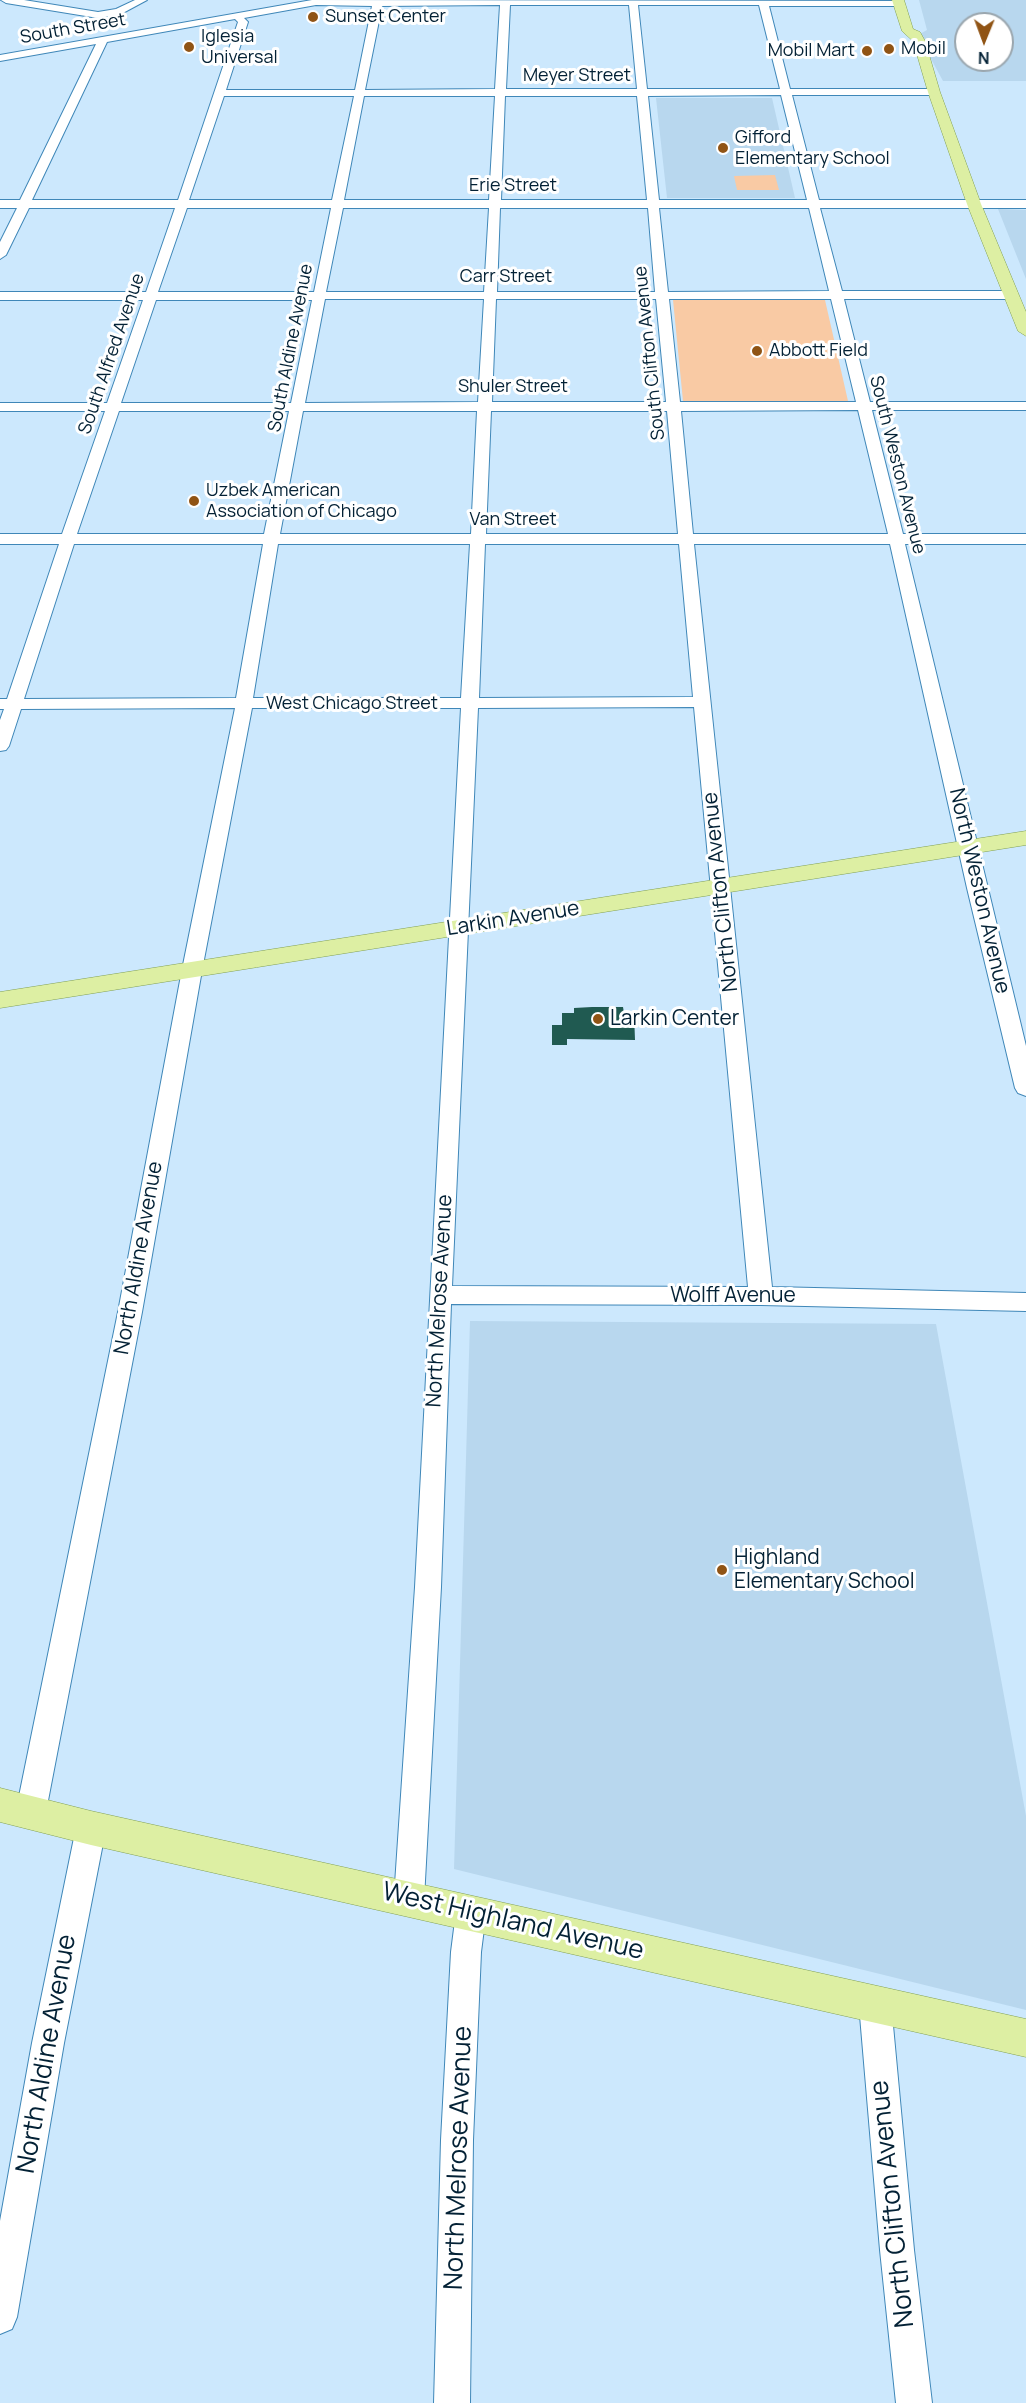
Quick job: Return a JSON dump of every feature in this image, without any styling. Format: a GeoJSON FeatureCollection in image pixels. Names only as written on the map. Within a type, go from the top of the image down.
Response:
{"type":"FeatureCollection","features":[{"type":"Feature","properties":{"kind":"main road"},"geometry":{"type":"LineString","coordinates":[[899,1],[908,31],[916,35],[934,93],[974,204],[1026,331]]}},
{"type":"Feature","properties":{"kind":"main road"},"geometry":{"type":"LineString","coordinates":[[916,35],[925,31],[922,21]]}},
{"type":"Feature","properties":{"kind":"main road","name":"Larkin Avenue"},"geometry":{"type":"LineString","coordinates":[[0,1000],[1026,838]]}},
{"type":"Feature","properties":{"kind":"main road","name":"West Highland Avenue"},"geometry":{"type":"LineString","coordinates":[[16,1808],[91,1828],[1026,2038]]}},
{"type":"Feature","properties":{"kind":"street"},"geometry":{"type":"LineString","coordinates":[[6,0],[103,15],[115,13],[142,0]]}},
{"type":"Feature","properties":{"kind":"street"},"geometry":{"type":"LineString","coordinates":[[886,0],[899,1]]}},
{"type":"Feature","properties":{"kind":"street","name":"South Street"},"geometry":{"type":"LineString","coordinates":[[0,58],[324,1],[767,1],[777,4],[899,1]]}},
{"type":"Feature","properties":{"kind":"street","name":"South Aldine Avenue"},"geometry":{"type":"LineString","coordinates":[[244,704],[271,539],[378,1]]}},
{"type":"Feature","properties":{"kind":"street","name":"North Melrose Avenue"},"geometry":{"type":"LineString","coordinates":[[409,1899],[428,1587],[477,539],[506,1]]}},
{"type":"Feature","properties":{"kind":"street","name":"South Clifton Avenue"},"geometry":{"type":"LineString","coordinates":[[633,1],[660,295],[674,405],[703,702]]}},
{"type":"Feature","properties":{"kind":"street","name":"South Weston Avenue"},"geometry":{"type":"LineString","coordinates":[[767,1],[786,93],[897,539],[933,694]]}},
{"type":"Feature","properties":{"kind":"street"},"geometry":{"type":"LineString","coordinates":[[115,13],[120,37]]}},
{"type":"Feature","properties":{"kind":"street"},"geometry":{"type":"LineString","coordinates":[[0,255],[104,40],[91,14]]}},
{"type":"Feature","properties":{"kind":"street","name":"South Alfred Avenue"},"geometry":{"type":"LineString","coordinates":[[0,746],[7,704],[68,539],[220,93],[243,22],[238,17]]}},
{"type":"Feature","properties":{"kind":"street","name":"Meyer Street"},"geometry":{"type":"LineString","coordinates":[[220,93],[934,93]]}},
{"type":"Feature","properties":{"kind":"street","name":"Erie Street"},"geometry":{"type":"LineString","coordinates":[[0,204],[1026,204]]}},
{"type":"Feature","properties":{"kind":"street","name":"Carr Street"},"geometry":{"type":"LineString","coordinates":[[0,296],[1012,295]]}},
{"type":"Feature","properties":{"kind":"street","name":"Shuler Street"},"geometry":{"type":"LineString","coordinates":[[0,407],[1026,406]]}},
{"type":"Feature","properties":{"kind":"street","name":"Van Street"},"geometry":{"type":"LineString","coordinates":[[0,539],[1026,539]]}},
{"type":"Feature","properties":{"kind":"street","name":"North Weston Avenue"},"geometry":{"type":"LineString","coordinates":[[933,694],[967,846],[1026,1088]]}},
{"type":"Feature","properties":{"kind":"street","name":"West Chicago Street"},"geometry":{"type":"LineString","coordinates":[[7,704],[703,702]]}},
{"type":"Feature","properties":{"kind":"street","name":"North Clifton Avenue"},"geometry":{"type":"LineString","coordinates":[[703,702],[761,1296]]}},
{"type":"Feature","properties":{"kind":"street","name":"North Aldine Avenue"},"geometry":{"type":"LineString","coordinates":[[16,1808],[130,1312],[192,970],[244,704]]}},
{"type":"Feature","properties":{"kind":"street","name":"Wolff Avenue"},"geometry":{"type":"LineString","coordinates":[[440,1295],[761,1296],[1026,1302]]}},
{"type":"Feature","properties":{"kind":"street","name":"North Aldine Avenue"},"geometry":{"type":"LineString","coordinates":[[0,2318],[48,2043],[91,1828]]}},
{"type":"Feature","properties":{"kind":"street","name":"North Melrose Avenue"},"geometry":{"type":"LineString","coordinates":[[452,2403],[458,2129],[466,1952],[471,1913]]}},
{"type":"Feature","properties":{"kind":"street","name":"North Clifton Avenue"},"geometry":{"type":"LineString","coordinates":[[875,2004],[914,2403]]}},
{"type":"Feature","properties":{"kind":"shaded area"},"geometry":{"type":"Polygon","coordinates":[[[919,0],[1026,0],[1026,81],[943,81],[918,35],[927,30],[919,0]]]}},
{"type":"Feature","properties":{"kind":"shaded area","name":"Gifford Elementary School"},"geometry":{"type":"Polygon","coordinates":[[[656,98],[772,98],[795,198],[667,198],[656,98]]]}},
{"type":"Feature","properties":{"kind":"shaded area"},"geometry":{"type":"Polygon","coordinates":[[[775,175],[779,190],[737,190],[734,176],[775,175]]]}},
{"type":"Feature","properties":{"kind":"shaded area"},"geometry":{"type":"Polygon","coordinates":[[[998,209],[1026,210],[1026,279],[998,209]]]}},
{"type":"Feature","properties":{"kind":"shaded area","name":"Abbott Field"},"geometry":{"type":"Polygon","coordinates":[[[673,300],[825,300],[848,401],[683,401],[673,300]]]}},
{"type":"Feature","properties":{"kind":"shaded area","name":"Highland Elementary School"},"geometry":{"type":"Polygon","coordinates":[[[470,1321],[936,1324],[1026,1816],[1026,2010],[454,1869],[470,1321]]]}},
{"type":"Feature","properties":{"kind":"building","name":"Larkin Center"},"geometry":{"type":"Polygon","coordinates":[[[623,1007],[624,1013],[634,1013],[635,1040],[567,1039],[567,1045],[552,1045],[552,1025],[562,1025],[562,1013],[574,1013],[574,1008],[623,1007]]]}},
{"type":"Feature","properties":{"kind":"place","name":"Sunset Center"},"geometry":{"type":"Point","coordinates":[313,17]}},
{"type":"Feature","properties":{"kind":"place","name":"Iglesia Universal"},"geometry":{"type":"Point","coordinates":[189,47]}},
{"type":"Feature","properties":{"kind":"place","name":"Mobil"},"geometry":{"type":"Point","coordinates":[889,49]}},
{"type":"Feature","properties":{"kind":"place","name":"Mobil Mart"},"geometry":{"type":"Point","coordinates":[867,51]}},
{"type":"Feature","properties":{"kind":"place","name":"Gifford Elementary School"},"geometry":{"type":"Point","coordinates":[723,148]}},
{"type":"Feature","properties":{"kind":"place","name":"Abbott Field"},"geometry":{"type":"Point","coordinates":[757,351]}},
{"type":"Feature","properties":{"kind":"place","name":"Uzbek American Association of Chicago"},"geometry":{"type":"Point","coordinates":[194,501]}},
{"type":"Feature","properties":{"kind":"place","name":"Larkin Center"},"geometry":{"type":"Point","coordinates":[598,1019]}},
{"type":"Feature","properties":{"kind":"place","name":"Highland Elementary School"},"geometry":{"type":"Point","coordinates":[722,1570]}}]}
